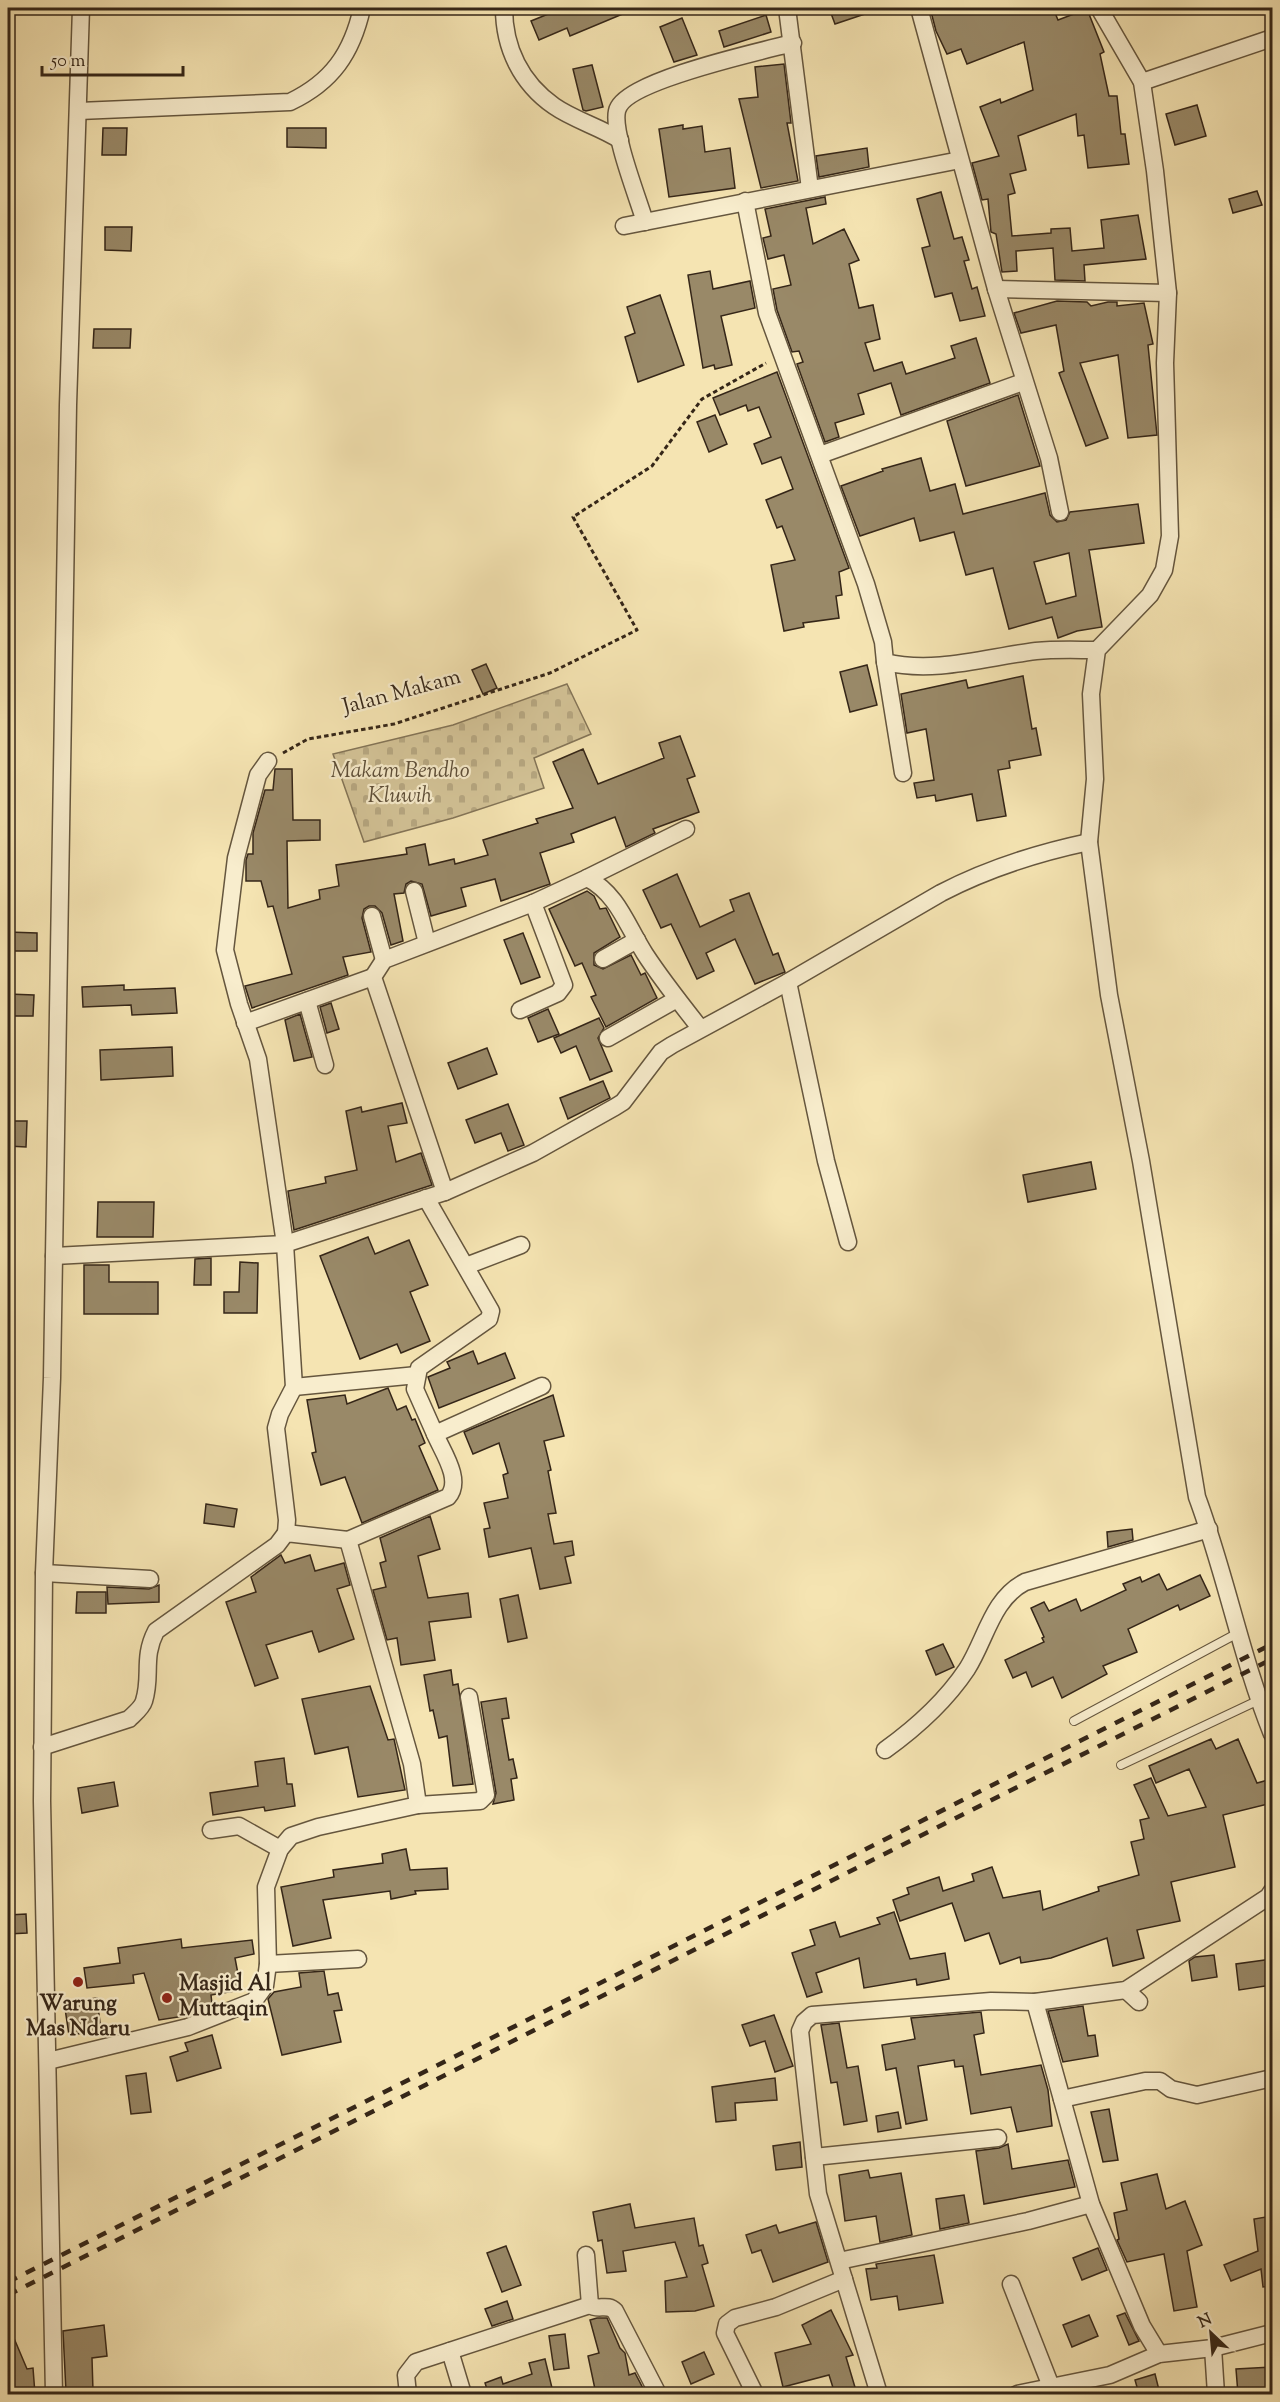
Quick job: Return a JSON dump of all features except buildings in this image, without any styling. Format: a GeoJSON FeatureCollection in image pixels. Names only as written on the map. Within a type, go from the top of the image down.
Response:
{"type":"FeatureCollection","features":[{"type":"Feature","properties":{"kind":"street"},"geometry":{"type":"LineString","coordinates":[[54,2394],[42,1747],[44,1573],[54,1256],[68,405],[81,8]]}},
{"type":"Feature","properties":{"kind":"street"},"geometry":{"type":"LineString","coordinates":[[79,111],[290,102],[312,91],[332,73],[350,46],[362,8]]}},
{"type":"Feature","properties":{"kind":"street"},"geometry":{"type":"LineString","coordinates":[[504,8],[504,26],[510,50],[516,66],[530,85],[555,107],[620,140]]}},
{"type":"Feature","properties":{"kind":"street"},"geometry":{"type":"LineString","coordinates":[[787,8],[810,189]]}},
{"type":"Feature","properties":{"kind":"street"},"geometry":{"type":"LineString","coordinates":[[919,8],[996,289],[1023,382],[1049,458],[1060,512]]}},
{"type":"Feature","properties":{"kind":"street"},"geometry":{"type":"LineString","coordinates":[[1100,8],[1142,82],[1168,293],[1165,363],[1170,536],[1164,570],[1150,595],[1097,650],[1091,694],[1095,779],[1089,842],[1109,995],[1141,1161],[1197,1497],[1209,1529],[1259,1700],[1272,1734]]}},
{"type":"Feature","properties":{"kind":"street"},"geometry":{"type":"LineString","coordinates":[[1142,82],[1272,38]]}},
{"type":"Feature","properties":{"kind":"street"},"geometry":{"type":"LineString","coordinates":[[645,222],[620,140],[617,111],[620,103],[628,96],[667,78],[793,43]]}},
{"type":"Feature","properties":{"kind":"street"},"geometry":{"type":"LineString","coordinates":[[624,226],[960,160]]}},
{"type":"Feature","properties":{"kind":"street"},"geometry":{"type":"LineString","coordinates":[[745,201],[767,313],[866,584],[883,642],[903,773]]}},
{"type":"Feature","properties":{"kind":"street"},"geometry":{"type":"LineString","coordinates":[[996,289],[1168,293]]}},
{"type":"Feature","properties":{"kind":"street"},"geometry":{"type":"LineString","coordinates":[[820,455],[1023,382]]}},
{"type":"Feature","properties":{"kind":"street"},"geometry":{"type":"LineString","coordinates":[[885,662],[908,668],[1039,651],[1097,650]]}},
{"type":"Feature","properties":{"kind":"street"},"geometry":{"type":"LineString","coordinates":[[42,1747],[129,1719],[137,1712],[144,1702],[148,1646],[156,1631],[277,1545],[286,1533],[287,1520],[276,1428],[280,1414],[294,1387],[285,1244],[258,1059],[245,1023],[225,950],[236,858],[258,775],[268,761]]}},
{"type":"Feature","properties":{"kind":"street"},"geometry":{"type":"LineString","coordinates":[[245,1023],[373,977],[384,960],[533,903],[686,829]]}},
{"type":"Feature","properties":{"kind":"street"},"geometry":{"type":"LineString","coordinates":[[54,1256],[285,1244],[445,1192],[533,1154],[615,1107],[623,1102],[661,1052],[700,1028],[788,982],[941,893],[966,880],[1026,856],[1089,842]]}},
{"type":"Feature","properties":{"kind":"street"},"geometry":{"type":"LineString","coordinates":[[587,878],[603,886],[611,895],[637,940],[677,999],[700,1028]]}},
{"type":"Feature","properties":{"kind":"street"},"geometry":{"type":"LineString","coordinates":[[414,891],[428,943]]}},
{"type":"Feature","properties":{"kind":"street"},"geometry":{"type":"LineString","coordinates":[[520,1010],[558,993],[564,985],[533,903]]}},
{"type":"Feature","properties":{"kind":"street"},"geometry":{"type":"LineString","coordinates":[[372,916],[384,960]]}},
{"type":"Feature","properties":{"kind":"street"},"geometry":{"type":"LineString","coordinates":[[603,959],[637,940]]}},
{"type":"Feature","properties":{"kind":"street"},"geometry":{"type":"LineString","coordinates":[[373,977],[445,1192]]}},
{"type":"Feature","properties":{"kind":"street"},"geometry":{"type":"LineString","coordinates":[[788,982],[826,1161],[848,1242]]}},
{"type":"Feature","properties":{"kind":"street"},"geometry":{"type":"LineString","coordinates":[[608,1038],[677,999]]}},
{"type":"Feature","properties":{"kind":"street"},"geometry":{"type":"LineString","coordinates":[[306,1001],[325,1065]]}},
{"type":"Feature","properties":{"kind":"street"},"geometry":{"type":"LineString","coordinates":[[286,1533],[348,1540],[448,1497],[452,1493],[453,1476],[415,1389],[417,1375],[425,1362],[489,1319],[491,1311],[426,1198]]}},
{"type":"Feature","properties":{"kind":"street"},"geometry":{"type":"LineString","coordinates":[[466,1266],[521,1245]]}},
{"type":"Feature","properties":{"kind":"street"},"geometry":{"type":"LineString","coordinates":[[294,1387],[417,1375]]}},
{"type":"Feature","properties":{"kind":"street"},"geometry":{"type":"LineString","coordinates":[[435,1434],[542,1386]]}},
{"type":"Feature","properties":{"kind":"street"},"geometry":{"type":"LineString","coordinates":[[885,1750],[912,1730],[942,1702],[968,1668],[1000,1603],[1010,1590],[1025,1582],[1209,1529]]}},
{"type":"Feature","properties":{"kind":"street"},"geometry":{"type":"LineString","coordinates":[[348,1540],[412,1764],[418,1805]]}},
{"type":"Feature","properties":{"kind":"street"},"geometry":{"type":"LineString","coordinates":[[44,1573],[150,1579]]}},
{"type":"Feature","properties":{"kind":"street"},"geometry":{"type":"LineString","coordinates":[[48,2061],[188,2027],[254,2001],[265,1986],[266,1887],[280,1849],[291,1836],[318,1827],[418,1805],[480,1801],[486,1795],[469,1697]]}},
{"type":"Feature","properties":{"kind":"street"},"geometry":{"type":"LineString","coordinates":[[211,1830],[239,1826],[280,1849]]}},
{"type":"Feature","properties":{"kind":"street"},"geometry":{"type":"LineString","coordinates":[[879,2394],[818,2194],[800,2031],[804,2022],[812,2015],[991,2001],[1035,2002],[1126,1990],[1212,1935],[1268,1897],[1272,1891]]}},
{"type":"Feature","properties":{"kind":"street"},"geometry":{"type":"LineString","coordinates":[[267,1964],[358,1959]]}},
{"type":"Feature","properties":{"kind":"street"},"geometry":{"type":"LineString","coordinates":[[1126,1990],[1139,2002]]}},
{"type":"Feature","properties":{"kind":"street"},"geometry":{"type":"LineString","coordinates":[[1035,2002],[1091,2204],[1142,2326],[1159,2354]]}},
{"type":"Feature","properties":{"kind":"street"},"geometry":{"type":"LineString","coordinates":[[1062,2099],[1145,2081],[1160,2081],[1171,2090],[1197,2095],[1272,2078]]}},
{"type":"Feature","properties":{"kind":"street"},"geometry":{"type":"LineString","coordinates":[[814,2157],[998,2138]]}},
{"type":"Feature","properties":{"kind":"street"},"geometry":{"type":"LineString","coordinates":[[839,2261],[1028,2221],[1091,2204]]}},
{"type":"Feature","properties":{"kind":"street"},"geometry":{"type":"LineString","coordinates":[[586,2255],[590,2305]]}},
{"type":"Feature","properties":{"kind":"street"},"geometry":{"type":"LineString","coordinates":[[755,2394],[725,2333],[727,2324],[735,2318],[776,2307],[844,2279]]}},
{"type":"Feature","properties":{"kind":"street"},"geometry":{"type":"LineString","coordinates":[[1011,2284],[1052,2389]]}},
{"type":"Feature","properties":{"kind":"street"},"geometry":{"type":"LineString","coordinates":[[408,2394],[406,2375],[409,2368],[416,2362],[590,2305],[597,2308],[607,2306],[615,2311],[658,2394]]}},
{"type":"Feature","properties":{"kind":"street"},"geometry":{"type":"LineString","coordinates":[[1017,2394],[1052,2389],[1110,2375],[1159,2354],[1213,2348],[1272,2332]]}},
{"type":"Feature","properties":{"kind":"street"},"geometry":{"type":"LineString","coordinates":[[1213,2348],[1216,2394]]}},
{"type":"Feature","properties":{"kind":"street"},"geometry":{"type":"LineString","coordinates":[[450,2351],[463,2394]]}},
{"type":"Feature","properties":{"kind":"lane"},"geometry":{"type":"LineString","coordinates":[[1074,1721],[1238,1633]]}},
{"type":"Feature","properties":{"kind":"lane"},"geometry":{"type":"LineString","coordinates":[[1121,1765],[1259,1700]]}},
{"type":"Feature","properties":{"kind":"path","name":"Jalan Makam"},"geometry":{"type":"LineString","coordinates":[[268,761],[308,739],[394,724],[550,673],[637,630],[573,517],[652,466],[702,399],[783,354]]}},
{"type":"Feature","properties":{"kind":"green space","name":"Makam Bendho Kluwih"},"geometry":{"type":"Polygon","coordinates":[[[567,684],[591,734],[534,758],[544,788],[453,818],[364,842],[333,754],[453,725],[567,684]]]}},
{"type":"Feature","properties":{"kind":"railway"},"geometry":{"type":"LineString","coordinates":[[8,2282],[1272,1644]]}},
{"type":"Feature","properties":{"kind":"railway"},"geometry":{"type":"LineString","coordinates":[[8,2295],[1272,1659]]}},
{"type":"Feature","properties":{"kind":"place","name":"Warung Mas Ndaru"},"geometry":{"type":"Point","coordinates":[78,1982]}},
{"type":"Feature","properties":{"kind":"place","name":"Masjid Al Muttaqin"},"geometry":{"type":"Point","coordinates":[167,1998]}}]}
